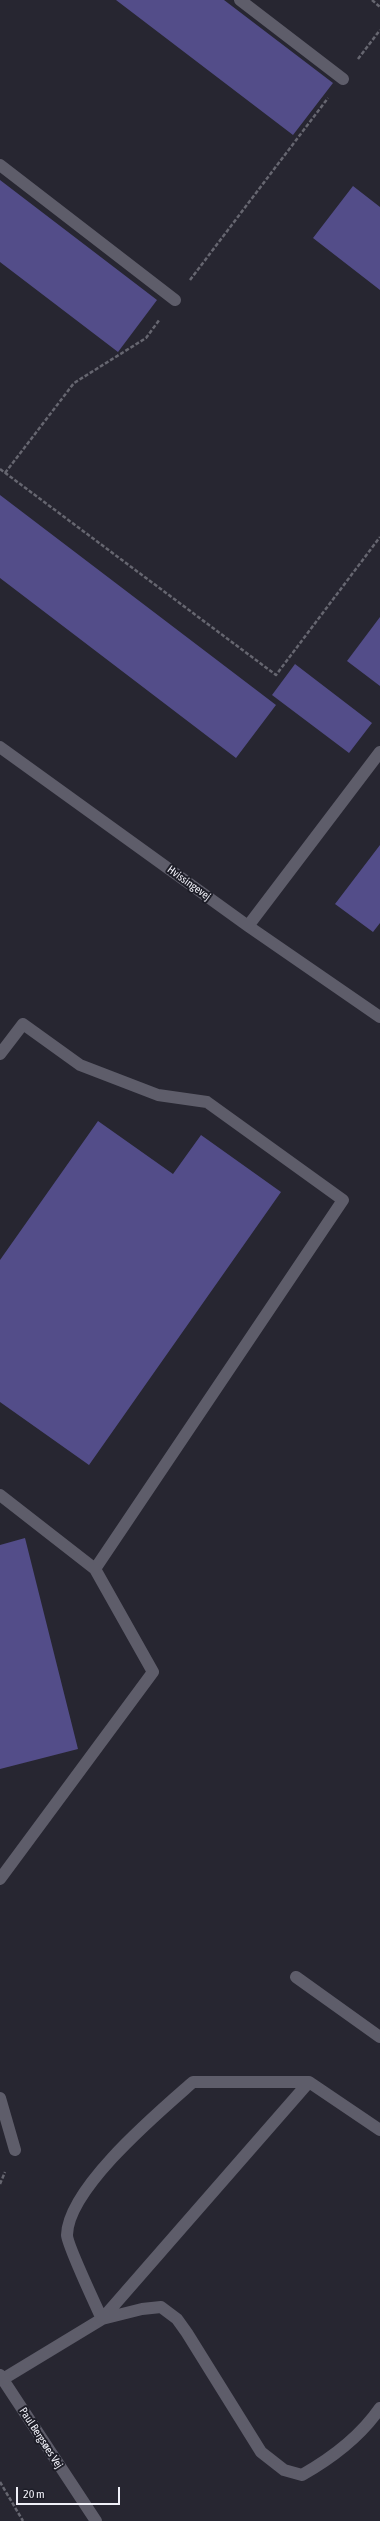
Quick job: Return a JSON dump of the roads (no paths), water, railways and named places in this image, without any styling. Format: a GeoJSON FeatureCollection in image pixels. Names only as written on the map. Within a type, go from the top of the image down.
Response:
{"type":"FeatureCollection","features":[{"type":"Feature","properties":{"kind":"street"},"geometry":{"type":"LineString","coordinates":[[240,0],[343,79]]}},
{"type":"Feature","properties":{"kind":"street"},"geometry":{"type":"LineString","coordinates":[[0,165],[175,300]]}},
{"type":"Feature","properties":{"kind":"street","name":"Hvissingevej"},"geometry":{"type":"LineString","coordinates":[[0,747],[248,926],[380,1017]]}},
{"type":"Feature","properties":{"kind":"street"},"geometry":{"type":"LineString","coordinates":[[248,926],[380,752]]}},
{"type":"Feature","properties":{"kind":"street"},"geometry":{"type":"LineString","coordinates":[[0,1054],[23,1024],[80,1065],[158,1095],[207,1102],[343,1200],[95,1569]]}},
{"type":"Feature","properties":{"kind":"street"},"geometry":{"type":"LineString","coordinates":[[0,1495],[95,1569],[153,1672],[0,1879]]}},
{"type":"Feature","properties":{"kind":"street"},"geometry":{"type":"LineString","coordinates":[[296,1977],[380,2036]]}},
{"type":"Feature","properties":{"kind":"street"},"geometry":{"type":"LineString","coordinates":[[102,2319],[67,2235],[76,2204],[126,2142],[193,2082],[309,2082],[380,2130]]}},
{"type":"Feature","properties":{"kind":"street"},"geometry":{"type":"LineString","coordinates":[[102,2319],[309,2082]]}},
{"type":"Feature","properties":{"kind":"street"},"geometry":{"type":"LineString","coordinates":[[0,2098],[15,2150]]}},
{"type":"Feature","properties":{"kind":"street"},"geometry":{"type":"LineString","coordinates":[[1,2377],[102,2319],[142,2309],[161,2307],[177,2319],[261,2452],[284,2470],[302,2475],[323,2463],[358,2435],[380,2408]]}},
{"type":"Feature","properties":{"kind":"street","name":"Paul Bergsøes Vej"},"geometry":{"type":"LineString","coordinates":[[1,2377],[96,2521]]}}]}
